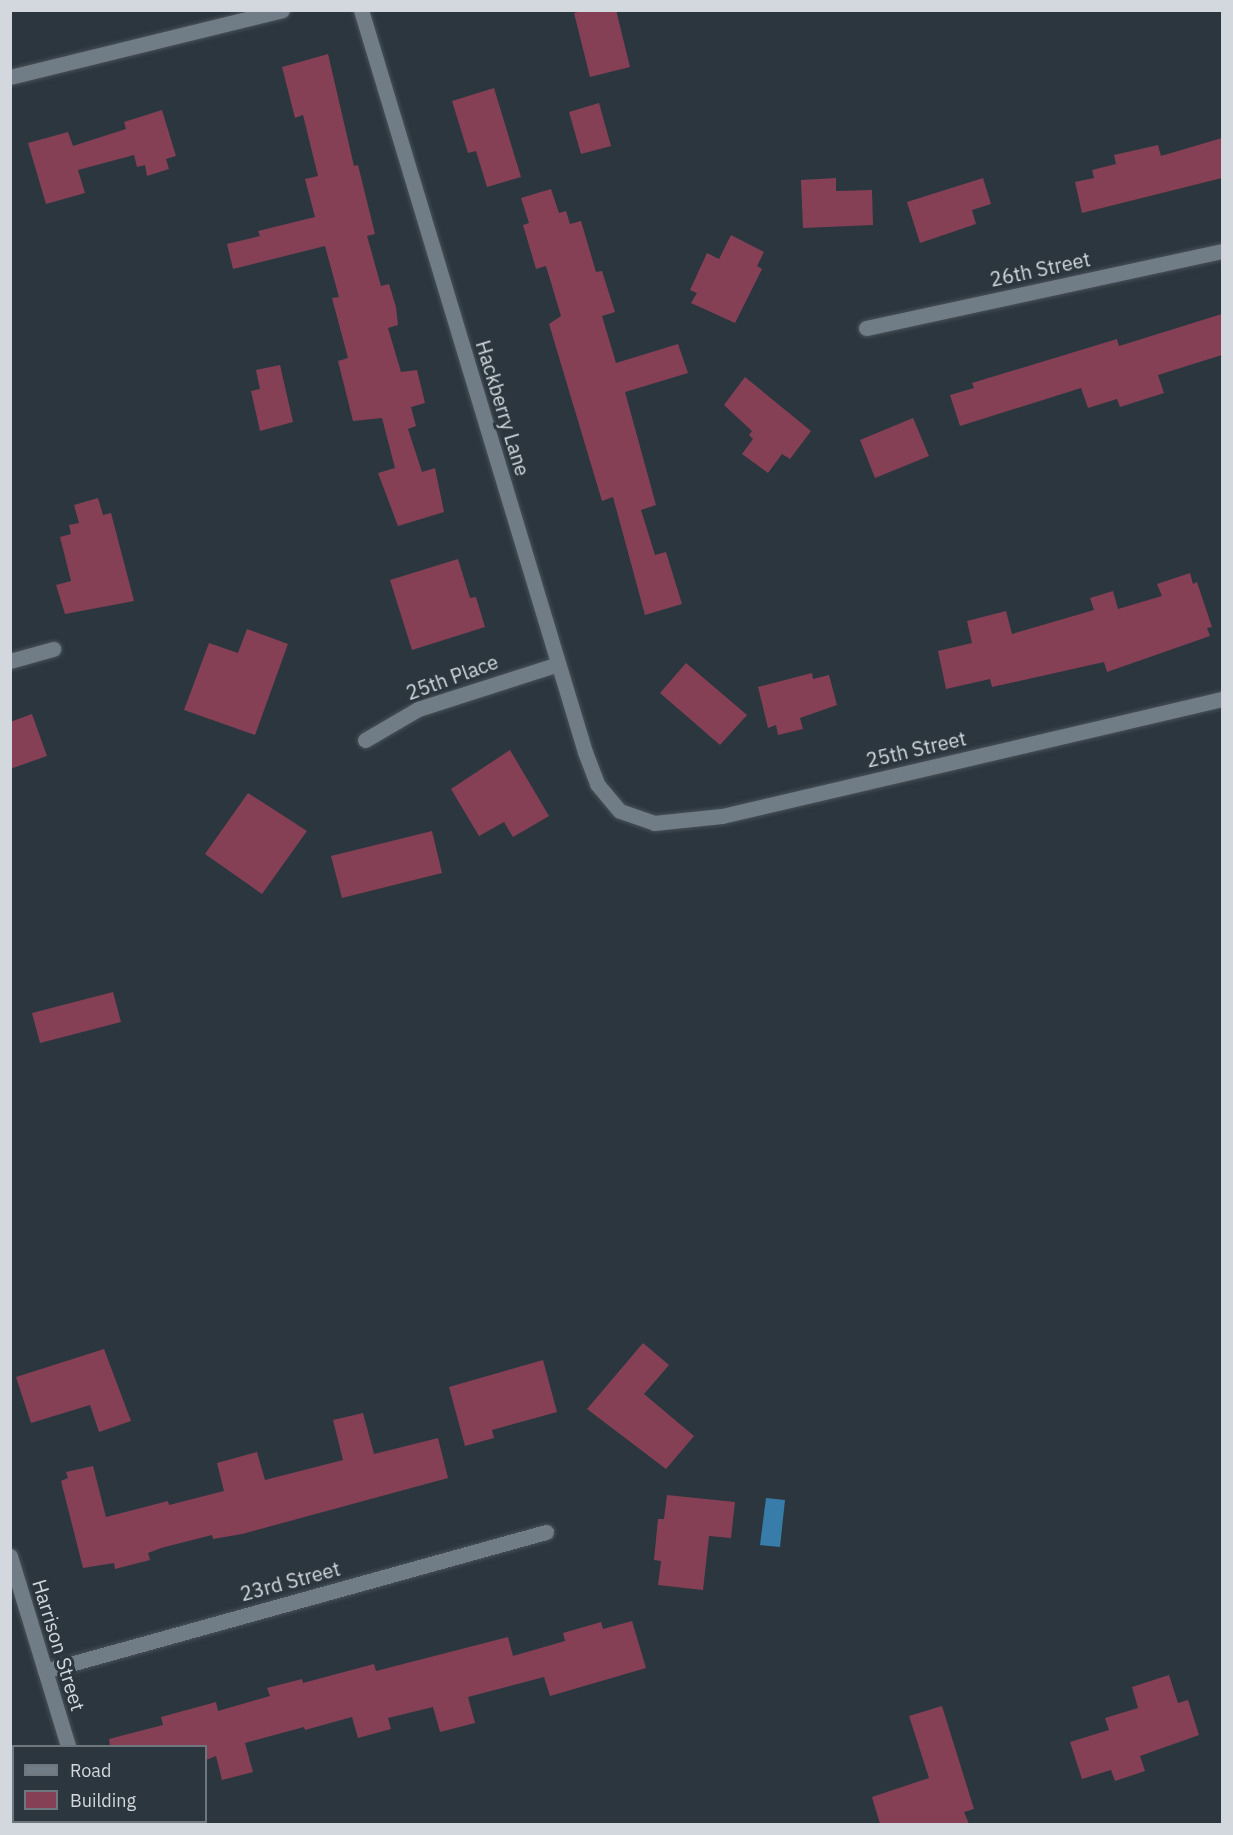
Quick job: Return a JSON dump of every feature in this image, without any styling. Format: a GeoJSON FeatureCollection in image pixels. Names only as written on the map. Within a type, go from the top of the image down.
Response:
{"type":"FeatureCollection","features":[{"type":"Feature","properties":{"kind":"street"},"geometry":{"type":"LineString","coordinates":[[10,77],[282,10]]}},
{"type":"Feature","properties":{"kind":"street","name":"Hackberry Lane"},"geometry":{"type":"LineString","coordinates":[[361,10],[558,663],[597,784],[620,811]]}},
{"type":"Feature","properties":{"kind":"street","name":"26th Street"},"geometry":{"type":"LineString","coordinates":[[866,328],[1222,251]]}},
{"type":"Feature","properties":{"kind":"street"},"geometry":{"type":"LineString","coordinates":[[10,661],[53,649]]}},
{"type":"Feature","properties":{"kind":"street","name":"25th Place"},"geometry":{"type":"LineString","coordinates":[[365,740],[418,709],[558,663]]}},
{"type":"Feature","properties":{"kind":"street","name":"25th Street"},"geometry":{"type":"LineString","coordinates":[[620,811],[654,823],[722,816],[1222,699]]}},
{"type":"Feature","properties":{"kind":"street","name":"23rd Street"},"geometry":{"type":"LineString","coordinates":[[45,1671],[546,1532]]}},
{"type":"Feature","properties":{"kind":"street","name":"Harrison Street"},"geometry":{"type":"LineString","coordinates":[[10,1556],[68,1745]]}},
{"type":"Feature","properties":{"kind":"water"},"geometry":{"type":"Polygon","coordinates":[[[766,1498],[785,1500],[780,1547],[760,1545],[766,1498]]]}},
{"type":"Feature","properties":{"kind":"building"},"geometry":{"type":"Polygon","coordinates":[[[587,10],[616,10],[630,67],[590,77],[574,13],[587,10]]]}},
{"type":"Feature","properties":{"kind":"building"},"geometry":{"type":"Polygon","coordinates":[[[328,54],[354,166],[358,165],[375,234],[367,236],[381,286],[389,284],[396,307],[398,325],[388,328],[401,372],[417,370],[425,403],[411,407],[416,426],[408,429],[422,472],[435,468],[444,512],[398,526],[378,473],[395,468],[382,418],[353,421],[338,361],[348,358],[332,298],[339,297],[325,246],[233,269],[227,244],[260,236],[258,231],[315,217],[305,179],[318,176],[303,115],[295,118],[282,67],[328,54]]]}},
{"type":"Feature","properties":{"kind":"building"},"geometry":{"type":"Polygon","coordinates":[[[494,88],[521,177],[487,187],[476,151],[468,153],[452,101],[494,88]]]}},
{"type":"Feature","properties":{"kind":"building"},"geometry":{"type":"Polygon","coordinates":[[[599,103],[611,146],[581,154],[569,112],[599,103]]]}},
{"type":"Feature","properties":{"kind":"building"},"geometry":{"type":"Polygon","coordinates":[[[162,110],[176,156],[166,159],[169,169],[147,176],[145,165],[137,167],[134,155],[78,170],[85,193],[46,204],[28,143],[68,132],[73,146],[126,129],[124,122],[162,110]]]}},
{"type":"Feature","properties":{"kind":"building"},"geometry":{"type":"Polygon","coordinates":[[[1222,138],[1222,178],[1082,213],[1075,182],[1094,178],[1092,170],[1116,164],[1114,155],[1158,145],[1161,156],[1222,138]]]}},
{"type":"Feature","properties":{"kind":"building"},"geometry":{"type":"Polygon","coordinates":[[[836,178],[836,191],[872,190],[873,225],[803,228],[801,180],[836,178]]]}},
{"type":"Feature","properties":{"kind":"building"},"geometry":{"type":"Polygon","coordinates":[[[983,178],[991,204],[972,210],[976,224],[920,243],[907,202],[983,178]]]}},
{"type":"Feature","properties":{"kind":"building"},"geometry":{"type":"Polygon","coordinates":[[[551,189],[559,213],[566,211],[570,224],[581,221],[596,272],[602,271],[615,312],[602,316],[616,363],[678,344],[688,373],[625,392],[656,505],[641,510],[655,555],[666,552],[682,604],[645,615],[613,497],[602,501],[549,324],[561,316],[546,266],[536,269],[523,225],[529,223],[521,198],[551,189]]]}},
{"type":"Feature","properties":{"kind":"building"},"geometry":{"type":"Polygon","coordinates":[[[731,235],[764,252],[757,266],[762,269],[735,323],[691,303],[697,293],[690,290],[707,253],[719,259],[731,235]]]}},
{"type":"Feature","properties":{"kind":"building"},"geometry":{"type":"Polygon","coordinates":[[[1222,314],[1222,355],[1158,375],[1164,393],[1120,407],[1117,399],[1088,408],[1081,388],[960,426],[950,395],[974,388],[972,383],[1117,339],[1119,346],[1222,314]]]}},
{"type":"Feature","properties":{"kind":"building"},"geometry":{"type":"Polygon","coordinates":[[[280,365],[293,422],[260,431],[251,391],[260,389],[256,370],[280,365]]]}},
{"type":"Feature","properties":{"kind":"building"},"geometry":{"type":"Polygon","coordinates":[[[745,377],[811,431],[790,459],[782,454],[768,473],[742,454],[753,439],[749,435],[752,431],[724,405],[745,377]]]}},
{"type":"Feature","properties":{"kind":"building"},"geometry":{"type":"Polygon","coordinates":[[[913,418],[929,456],[875,478],[860,440],[913,418]]]}},
{"type":"Feature","properties":{"kind":"building"},"geometry":{"type":"Polygon","coordinates":[[[98,498],[103,515],[111,513],[134,601],[65,614],[56,585],[71,581],[60,537],[71,534],[69,525],[79,523],[74,505],[98,498]]]}},
{"type":"Feature","properties":{"kind":"building"},"geometry":{"type":"Polygon","coordinates":[[[458,559],[470,598],[476,597],[485,627],[412,650],[390,580],[458,559]]]}},
{"type":"Feature","properties":{"kind":"building"},"geometry":{"type":"Polygon","coordinates":[[[1190,573],[1193,584],[1197,582],[1212,627],[1207,628],[1210,636],[1107,672],[1104,662],[992,687],[990,679],[946,689],[938,651],[972,643],[967,621],[1006,611],[1012,634],[1094,610],[1090,598],[1113,591],[1118,609],[1162,596],[1157,584],[1190,573]]]}},
{"type":"Feature","properties":{"kind":"building"},"geometry":{"type":"Polygon","coordinates":[[[247,629],[288,644],[255,735],[184,710],[209,643],[238,653],[247,629]]]}},
{"type":"Feature","properties":{"kind":"building"},"geometry":{"type":"Polygon","coordinates":[[[686,663],[747,715],[720,745],[660,693],[686,663]]]}},
{"type":"Feature","properties":{"kind":"building"},"geometry":{"type":"Polygon","coordinates":[[[812,673],[813,679],[829,675],[837,705],[800,718],[803,729],[778,735],[776,725],[768,728],[758,687],[812,673]]]}},
{"type":"Feature","properties":{"kind":"building"},"geometry":{"type":"Polygon","coordinates":[[[32,714],[47,756],[10,769],[10,722],[32,714]]]}},
{"type":"Feature","properties":{"kind":"building"},"geometry":{"type":"Polygon","coordinates":[[[510,750],[549,816],[513,837],[504,822],[479,836],[451,789],[510,750]]]}},
{"type":"Feature","properties":{"kind":"building"},"geometry":{"type":"Polygon","coordinates":[[[248,793],[307,831],[262,894],[205,854],[248,793]]]}},
{"type":"Feature","properties":{"kind":"building"},"geometry":{"type":"Polygon","coordinates":[[[432,831],[442,873],[342,898],[331,856],[432,831]]]}},
{"type":"Feature","properties":{"kind":"building"},"geometry":{"type":"Polygon","coordinates":[[[113,992],[121,1022],[40,1043],[32,1013],[113,992]]]}},
{"type":"Feature","properties":{"kind":"building"},"geometry":{"type":"Polygon","coordinates":[[[643,1343],[669,1365],[644,1394],[694,1436],[666,1469],[587,1409],[643,1343]]]}},
{"type":"Feature","properties":{"kind":"building"},"geometry":{"type":"Polygon","coordinates":[[[104,1349],[131,1421],[99,1432],[90,1405],[31,1423],[16,1377],[104,1349]]]}},
{"type":"Feature","properties":{"kind":"building"},"geometry":{"type":"Polygon","coordinates":[[[543,1360],[557,1412],[492,1430],[494,1438],[465,1446],[449,1387],[543,1360]]]}},
{"type":"Feature","properties":{"kind":"building"},"geometry":{"type":"Polygon","coordinates":[[[363,1413],[374,1454],[438,1438],[448,1478],[242,1534],[213,1539],[212,1535],[161,1548],[148,1553],[150,1560],[115,1569],[114,1563],[83,1568],[61,1481],[68,1478],[66,1472],[93,1466],[106,1517],[168,1501],[169,1505],[224,1491],[217,1463],[257,1452],[265,1480],[343,1460],[333,1420],[363,1413]]]}},
{"type":"Feature","properties":{"kind":"building"},"geometry":{"type":"Polygon","coordinates":[[[667,1495],[735,1502],[731,1538],[709,1536],[703,1590],[658,1585],[661,1561],[654,1560],[658,1519],[664,1519],[667,1495]]]}},
{"type":"Feature","properties":{"kind":"building"},"geometry":{"type":"Polygon","coordinates":[[[632,1621],[646,1668],[550,1696],[544,1677],[468,1697],[475,1723],[440,1732],[433,1707],[388,1718],[391,1729],[358,1738],[352,1717],[305,1730],[304,1727],[245,1743],[253,1772],[222,1780],[216,1756],[207,1760],[207,1745],[110,1745],[109,1739],[163,1725],[161,1717],[216,1702],[218,1711],[270,1696],[267,1688],[302,1679],[303,1683],[374,1664],[376,1671],[508,1637],[513,1656],[565,1641],[563,1633],[601,1622],[603,1629],[632,1621]]]}},
{"type":"Feature","properties":{"kind":"building"},"geometry":{"type":"Polygon","coordinates":[[[1169,1675],[1178,1703],[1188,1700],[1199,1735],[1140,1756],[1145,1771],[1115,1781],[1111,1770],[1082,1779],[1070,1742],[1109,1730],[1105,1718],[1138,1708],[1132,1687],[1169,1675]]]}},
{"type":"Feature","properties":{"kind":"building"},"geometry":{"type":"Polygon","coordinates":[[[942,1706],[974,1809],[964,1812],[969,1824],[880,1824],[872,1797],[929,1778],[909,1716],[942,1706]]]}}]}
